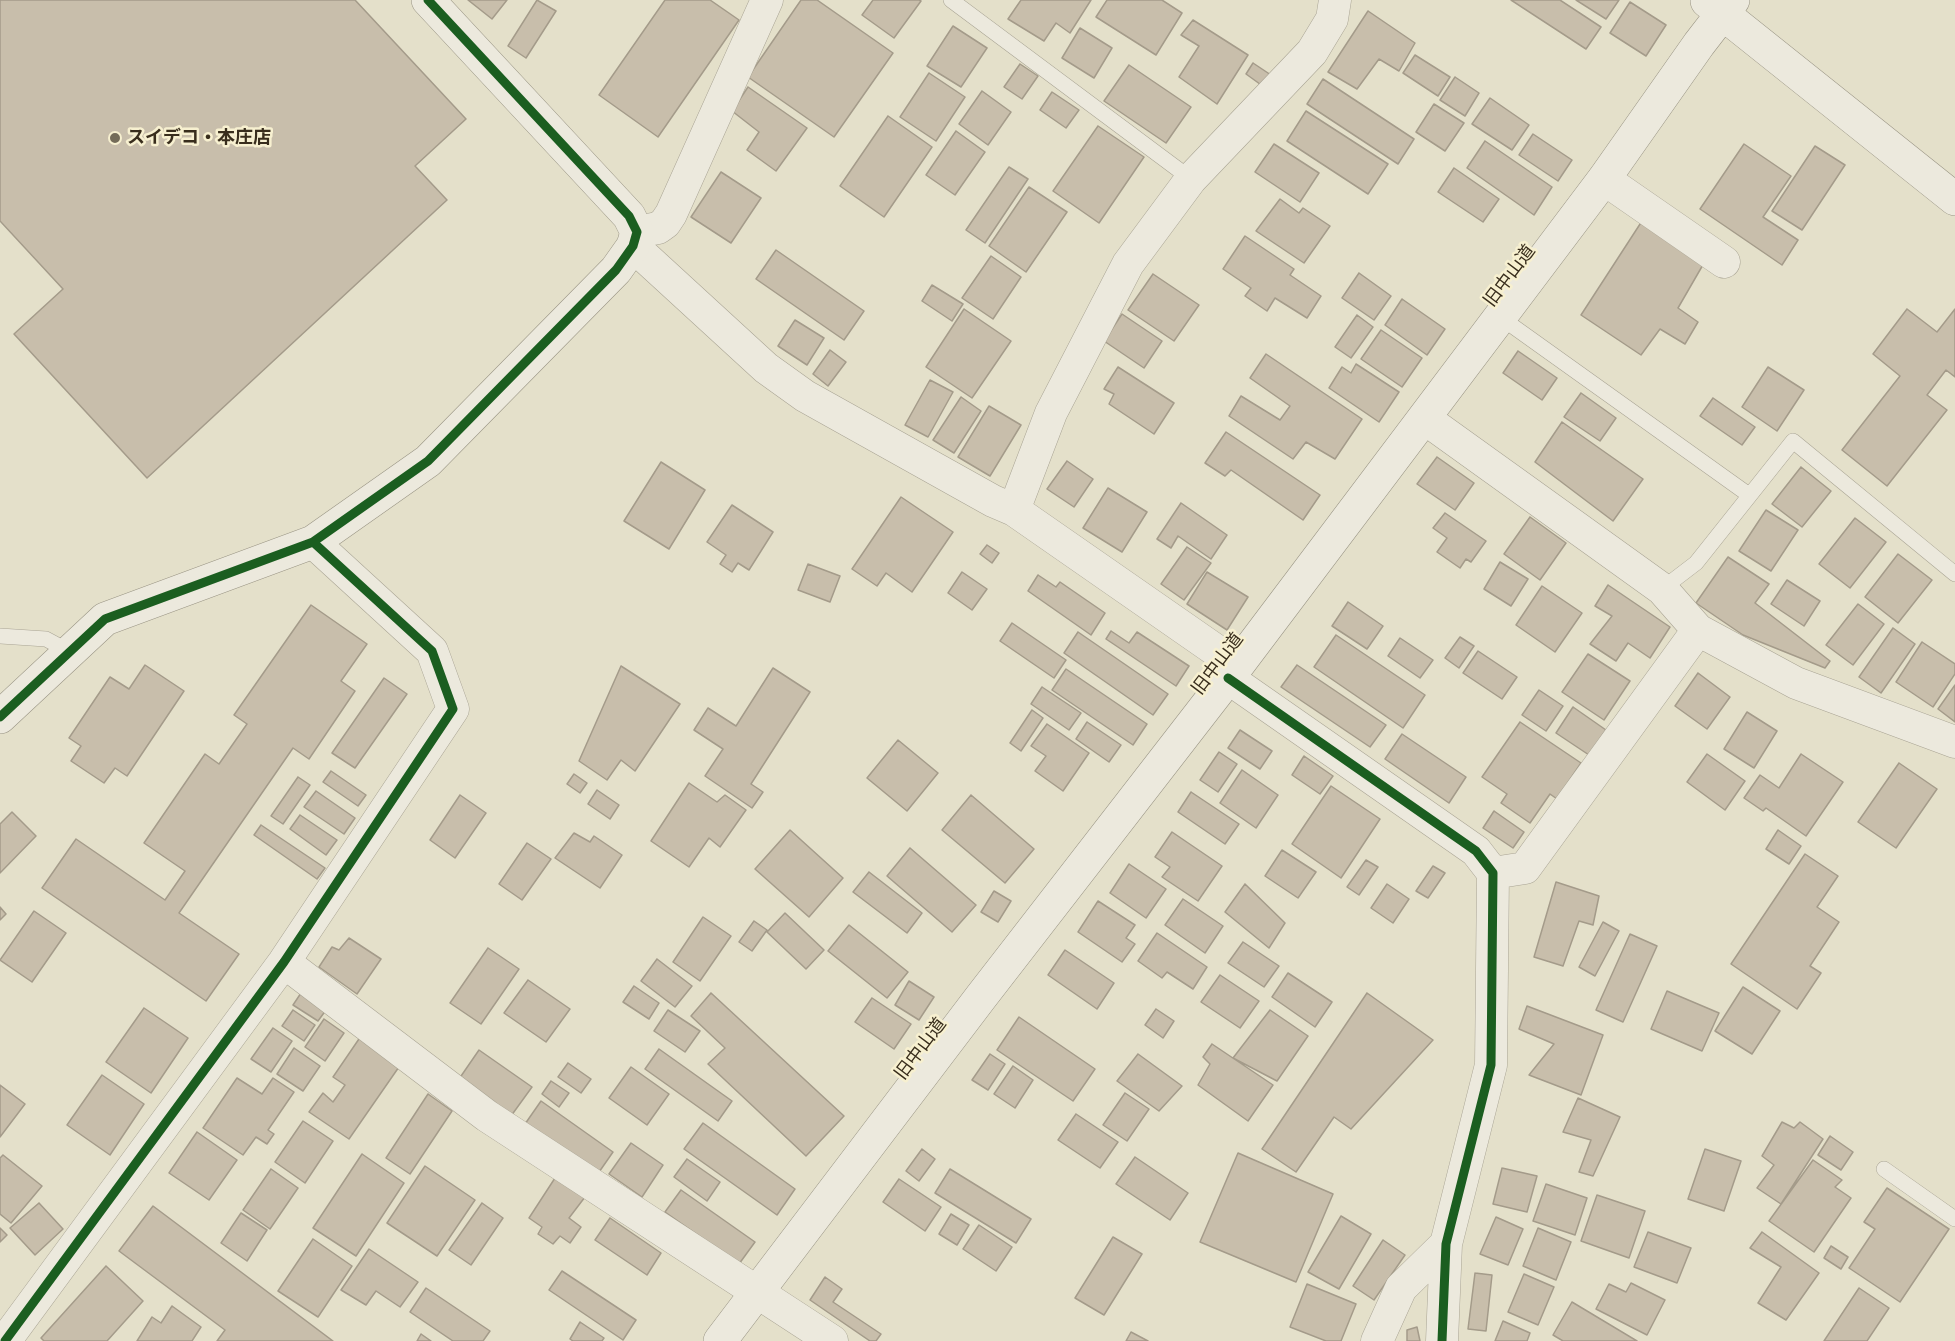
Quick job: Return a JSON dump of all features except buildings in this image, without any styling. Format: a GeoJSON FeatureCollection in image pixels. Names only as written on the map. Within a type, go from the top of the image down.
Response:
{"type":"FeatureCollection","features":[{"type":"Feature","properties":{"kind":"main road"},"geometry":{"type":"LineString","coordinates":[[0,717],[105,619],[313,542],[428,461],[616,270],[635,239],[629,216],[428,0]]}},
{"type":"Feature","properties":{"kind":"main road"},"geometry":{"type":"LineString","coordinates":[[1720,5],[1955,199]]}},
{"type":"Feature","properties":{"kind":"main road","name":"旧中山道"},"geometry":{"type":"LineString","coordinates":[[720,1341],[988,987],[1233,671],[1604,179],[1699,44],[1720,5]]}},
{"type":"Feature","properties":{"kind":"street"},"geometry":{"type":"LineString","coordinates":[[767,0],[671,214],[658,228],[635,239],[766,368],[805,396],[993,501],[1014,510],[1476,851],[1493,873],[1491,1065],[1446,1244],[1442,1341]]}},
{"type":"Feature","properties":{"kind":"street"},"geometry":{"type":"LineString","coordinates":[[1014,510],[1051,413],[1128,264],[1191,179],[1312,52],[1332,19],[1335,0]]}},
{"type":"Feature","properties":{"kind":"street"},"geometry":{"type":"LineString","coordinates":[[1604,179],[1724,262]]}},
{"type":"Feature","properties":{"kind":"street"},"geometry":{"type":"LineString","coordinates":[[1424,418],[1662,589],[1698,630],[1796,683],[1955,742]]}},
{"type":"Feature","properties":{"kind":"street"},"geometry":{"type":"LineString","coordinates":[[5,1341],[284,962],[453,709],[432,651],[313,542]]}},
{"type":"Feature","properties":{"kind":"street"},"geometry":{"type":"LineString","coordinates":[[1493,873],[1525,868],[1698,630]]}},
{"type":"Feature","properties":{"kind":"street"},"geometry":{"type":"LineString","coordinates":[[284,962],[488,1116],[832,1341]]}},
{"type":"Feature","properties":{"kind":"street"},"geometry":{"type":"LineString","coordinates":[[1377,1341],[1401,1288],[1446,1244]]}},
{"type":"Feature","properties":{"kind":"lane"},"geometry":{"type":"LineString","coordinates":[[951,0],[1191,179]]}},
{"type":"Feature","properties":{"kind":"lane"},"geometry":{"type":"LineString","coordinates":[[1500,317],[1749,495]]}},
{"type":"Feature","properties":{"kind":"lane"},"geometry":{"type":"LineString","coordinates":[[1662,589],[1696,563],[1793,441],[1955,574]]}},
{"type":"Feature","properties":{"kind":"lane"},"geometry":{"type":"LineString","coordinates":[[0,636],[46,639],[70,652]]}},
{"type":"Feature","properties":{"kind":"lane"},"geometry":{"type":"LineString","coordinates":[[1884,1169],[1955,1219]]}},
{"type":"Feature","properties":{"kind":"cycle path"},"geometry":{"type":"LineString","coordinates":[[0,717],[105,619],[313,542],[428,461],[616,270],[633,246],[637,232],[629,216],[428,0]]}},
{"type":"Feature","properties":{"kind":"cycle path"},"geometry":{"type":"LineString","coordinates":[[5,1341],[284,962],[453,709],[432,651],[313,542]]}},
{"type":"Feature","properties":{"kind":"cycle path"},"geometry":{"type":"LineString","coordinates":[[1228,678],[1476,851],[1493,873],[1491,1065],[1446,1244],[1442,1341]]}},
{"type":"Feature","properties":{"kind":"place","name":"スイデコ・本庄店"},"geometry":{"type":"Point","coordinates":[115,138]}}]}
